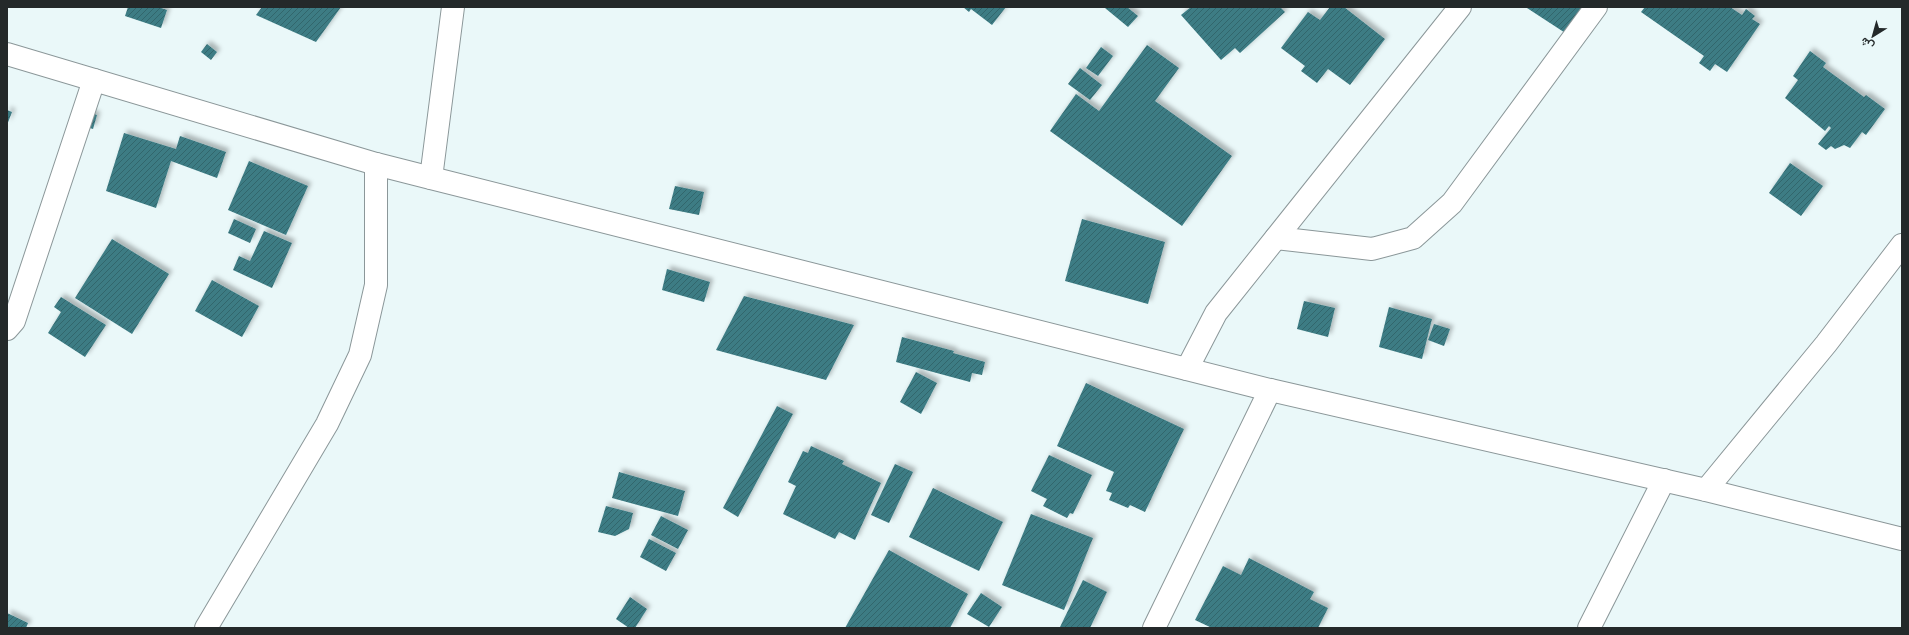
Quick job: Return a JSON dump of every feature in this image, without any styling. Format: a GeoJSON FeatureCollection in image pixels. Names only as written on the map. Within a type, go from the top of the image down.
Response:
{"type":"FeatureCollection","features":[{"type":"Feature","properties":{"kind":"street"},"geometry":{"type":"LineString","coordinates":[[431,178],[452,7]]}},
{"type":"Feature","properties":{"kind":"street"},"geometry":{"type":"LineString","coordinates":[[1188,369],[1216,313],[1460,7]]}},
{"type":"Feature","properties":{"kind":"street"},"geometry":{"type":"LineString","coordinates":[[1276,238],[1372,249],[1413,238],[1452,203],[1596,7]]}},
{"type":"Feature","properties":{"kind":"street"},"geometry":{"type":"LineString","coordinates":[[7,54],[376,164],[1270,390],[1664,480],[1902,539]]}},
{"type":"Feature","properties":{"kind":"street"},"geometry":{"type":"LineString","coordinates":[[7,329],[14,321],[94,80]]}},
{"type":"Feature","properties":{"kind":"street"},"geometry":{"type":"LineString","coordinates":[[206,628],[327,424],[360,356],[376,285],[376,164]]}},
{"type":"Feature","properties":{"kind":"street"},"geometry":{"type":"LineString","coordinates":[[1706,490],[1826,344],[1902,245]]}},
{"type":"Feature","properties":{"kind":"street"},"geometry":{"type":"LineString","coordinates":[[1154,628],[1270,390]]}},
{"type":"Feature","properties":{"kind":"street"},"geometry":{"type":"LineString","coordinates":[[1589,628],[1664,480]]}},
{"type":"Feature","properties":{"kind":"building"},"geometry":{"type":"Polygon","coordinates":[[[128,7],[158,7],[167,10],[161,28],[125,16],[128,7]]]}},
{"type":"Feature","properties":{"kind":"building"},"geometry":{"type":"Polygon","coordinates":[[[262,7],[341,7],[316,42],[256,15],[262,7]]]}},
{"type":"Feature","properties":{"kind":"building"},"geometry":{"type":"Polygon","coordinates":[[[963,7],[1006,7],[992,25],[971,9],[969,12],[963,7]]]}},
{"type":"Feature","properties":{"kind":"building"},"geometry":{"type":"Polygon","coordinates":[[[1127,7],[1138,16],[1128,27],[1105,8],[1127,7]]]}},
{"type":"Feature","properties":{"kind":"building"},"geometry":{"type":"Polygon","coordinates":[[[1191,7],[1280,7],[1285,12],[1240,53],[1235,48],[1221,60],[1181,15],[1191,7]]]}},
{"type":"Feature","properties":{"kind":"building"},"geometry":{"type":"Polygon","coordinates":[[[1330,7],[1344,7],[1385,39],[1350,85],[1328,69],[1317,83],[1301,71],[1305,66],[1281,48],[1308,12],[1320,20],[1330,7]]]}},
{"type":"Feature","properties":{"kind":"building"},"geometry":{"type":"Polygon","coordinates":[[[1592,7],[1573,38],[1527,8],[1592,7]]]}},
{"type":"Feature","properties":{"kind":"building"},"geometry":{"type":"Polygon","coordinates":[[[1645,7],[1730,7],[1742,15],[1746,9],[1755,16],[1752,19],[1760,24],[1727,72],[1715,64],[1710,71],[1699,63],[1704,56],[1641,12],[1645,7]]]}},
{"type":"Feature","properties":{"kind":"building"},"geometry":{"type":"Polygon","coordinates":[[[207,44],[217,52],[211,60],[201,52],[207,44]]]}},
{"type":"Feature","properties":{"kind":"building"},"geometry":{"type":"Polygon","coordinates":[[[1147,45],[1179,68],[1155,101],[1232,156],[1182,226],[1050,131],[1076,94],[1099,111],[1147,45]]]}},
{"type":"Feature","properties":{"kind":"building"},"geometry":{"type":"Polygon","coordinates":[[[1101,47],[1113,56],[1098,76],[1086,68],[1101,47]]]}},
{"type":"Feature","properties":{"kind":"building"},"geometry":{"type":"Polygon","coordinates":[[[1810,51],[1826,63],[1823,67],[1864,97],[1866,95],[1885,109],[1866,135],[1862,132],[1850,148],[1844,145],[1835,149],[1831,146],[1826,150],[1818,144],[1831,128],[1829,126],[1825,131],[1785,98],[1798,80],[1793,76],[1810,51]]]}},
{"type":"Feature","properties":{"kind":"building"},"geometry":{"type":"Polygon","coordinates":[[[1080,68],[1102,85],[1090,100],[1068,84],[1080,68]]]}},
{"type":"Feature","properties":{"kind":"building"},"geometry":{"type":"Polygon","coordinates":[[[77,109],[97,115],[93,129],[73,123],[77,109]]]}},
{"type":"Feature","properties":{"kind":"building"},"geometry":{"type":"Polygon","coordinates":[[[7,110],[12,112],[7,125],[7,110]]]}},
{"type":"Feature","properties":{"kind":"building"},"geometry":{"type":"Polygon","coordinates":[[[124,133],[176,149],[180,136],[226,152],[217,178],[171,161],[156,208],[106,191],[124,133]]]}},
{"type":"Feature","properties":{"kind":"building"},"geometry":{"type":"Polygon","coordinates":[[[249,161],[308,186],[286,235],[228,210],[249,161]]]}},
{"type":"Feature","properties":{"kind":"building"},"geometry":{"type":"Polygon","coordinates":[[[1790,163],[1823,186],[1801,216],[1769,193],[1790,163]]]}},
{"type":"Feature","properties":{"kind":"building"},"geometry":{"type":"Polygon","coordinates":[[[675,186],[704,192],[699,215],[669,209],[675,186]]]}},
{"type":"Feature","properties":{"kind":"building"},"geometry":{"type":"Polygon","coordinates":[[[234,219],[256,229],[250,243],[228,233],[234,219]]]}},
{"type":"Feature","properties":{"kind":"building"},"geometry":{"type":"Polygon","coordinates":[[[1082,219],[1165,242],[1148,304],[1065,281],[1082,219]]]}},
{"type":"Feature","properties":{"kind":"building"},"geometry":{"type":"Polygon","coordinates":[[[264,231],[292,243],[272,288],[233,270],[239,256],[250,261],[264,231]]]}},
{"type":"Feature","properties":{"kind":"building"},"geometry":{"type":"Polygon","coordinates":[[[112,239],[169,274],[132,334],[75,298],[112,239]]]}},
{"type":"Feature","properties":{"kind":"building"},"geometry":{"type":"Polygon","coordinates":[[[667,269],[710,282],[704,302],[662,290],[667,269]]]}},
{"type":"Feature","properties":{"kind":"building"},"geometry":{"type":"Polygon","coordinates":[[[212,280],[259,306],[242,337],[195,311],[212,280]]]}},
{"type":"Feature","properties":{"kind":"building"},"geometry":{"type":"Polygon","coordinates":[[[744,296],[854,325],[826,380],[716,350],[744,296]]]}},
{"type":"Feature","properties":{"kind":"building"},"geometry":{"type":"Polygon","coordinates":[[[61,297],[106,325],[85,357],[48,333],[61,312],[54,307],[61,297]]]}},
{"type":"Feature","properties":{"kind":"building"},"geometry":{"type":"Polygon","coordinates":[[[1304,301],[1335,308],[1328,337],[1297,329],[1304,301]]]}},
{"type":"Feature","properties":{"kind":"building"},"geometry":{"type":"Polygon","coordinates":[[[1389,307],[1432,319],[1422,359],[1379,347],[1389,307]]]}},
{"type":"Feature","properties":{"kind":"building"},"geometry":{"type":"Polygon","coordinates":[[[1434,324],[1450,329],[1444,346],[1428,340],[1434,324]]]}},
{"type":"Feature","properties":{"kind":"building"},"geometry":{"type":"Polygon","coordinates":[[[902,337],[954,351],[953,353],[985,362],[982,375],[972,373],[970,382],[896,362],[902,337]]]}},
{"type":"Feature","properties":{"kind":"building"},"geometry":{"type":"Polygon","coordinates":[[[916,372],[937,383],[921,414],[900,402],[916,372]]]}},
{"type":"Feature","properties":{"kind":"building"},"geometry":{"type":"Polygon","coordinates":[[[1086,383],[1184,429],[1145,512],[1130,505],[1128,508],[1109,500],[1112,493],[1106,491],[1114,472],[1057,446],[1086,383]]]}},
{"type":"Feature","properties":{"kind":"building"},"geometry":{"type":"Polygon","coordinates":[[[777,406],[793,414],[738,517],[723,508],[777,406]]]}},
{"type":"Feature","properties":{"kind":"building"},"geometry":{"type":"Polygon","coordinates":[[[811,446],[844,461],[842,464],[881,483],[855,540],[839,532],[835,539],[783,514],[796,486],[788,482],[803,451],[808,453],[811,446]]]}},
{"type":"Feature","properties":{"kind":"building"},"geometry":{"type":"Polygon","coordinates":[[[1049,455],[1092,475],[1073,514],[1070,513],[1067,518],[1043,506],[1047,499],[1031,491],[1049,455]]]}},
{"type":"Feature","properties":{"kind":"building"},"geometry":{"type":"Polygon","coordinates":[[[895,464],[913,472],[889,523],[871,515],[895,464]]]}},
{"type":"Feature","properties":{"kind":"building"},"geometry":{"type":"Polygon","coordinates":[[[619,472],[685,491],[678,516],[612,498],[619,472]]]}},
{"type":"Feature","properties":{"kind":"building"},"geometry":{"type":"Polygon","coordinates":[[[933,488],[1003,522],[979,571],[909,537],[933,488]]]}},
{"type":"Feature","properties":{"kind":"building"},"geometry":{"type":"Polygon","coordinates":[[[606,506],[633,513],[629,529],[615,536],[598,532],[606,506]]]}},
{"type":"Feature","properties":{"kind":"building"},"geometry":{"type":"Polygon","coordinates":[[[1031,514],[1093,538],[1064,610],[1002,585],[1031,514]]]}},
{"type":"Feature","properties":{"kind":"building"},"geometry":{"type":"Polygon","coordinates":[[[661,516],[688,530],[678,549],[651,535],[661,516]]]}},
{"type":"Feature","properties":{"kind":"building"},"geometry":{"type":"Polygon","coordinates":[[[649,539],[676,553],[666,571],[640,557],[649,539]]]}},
{"type":"Feature","properties":{"kind":"building"},"geometry":{"type":"Polygon","coordinates":[[[889,550],[968,594],[950,628],[845,628],[889,550]]]}},
{"type":"Feature","properties":{"kind":"building"},"geometry":{"type":"Polygon","coordinates":[[[1249,558],[1314,592],[1310,599],[1328,608],[1318,628],[1212,628],[1195,620],[1223,566],[1241,575],[1249,558]]]}},
{"type":"Feature","properties":{"kind":"building"},"geometry":{"type":"Polygon","coordinates":[[[1083,580],[1107,592],[1090,628],[1060,627],[1083,580]]]}},
{"type":"Feature","properties":{"kind":"building"},"geometry":{"type":"Polygon","coordinates":[[[981,593],[1002,607],[989,627],[967,614],[981,593]]]}},
{"type":"Feature","properties":{"kind":"building"},"geometry":{"type":"Polygon","coordinates":[[[630,597],[647,609],[635,628],[629,628],[616,619],[630,597]]]}},
{"type":"Feature","properties":{"kind":"building"},"geometry":{"type":"Polygon","coordinates":[[[7,613],[28,623],[26,628],[7,628],[7,613]]]}}]}
